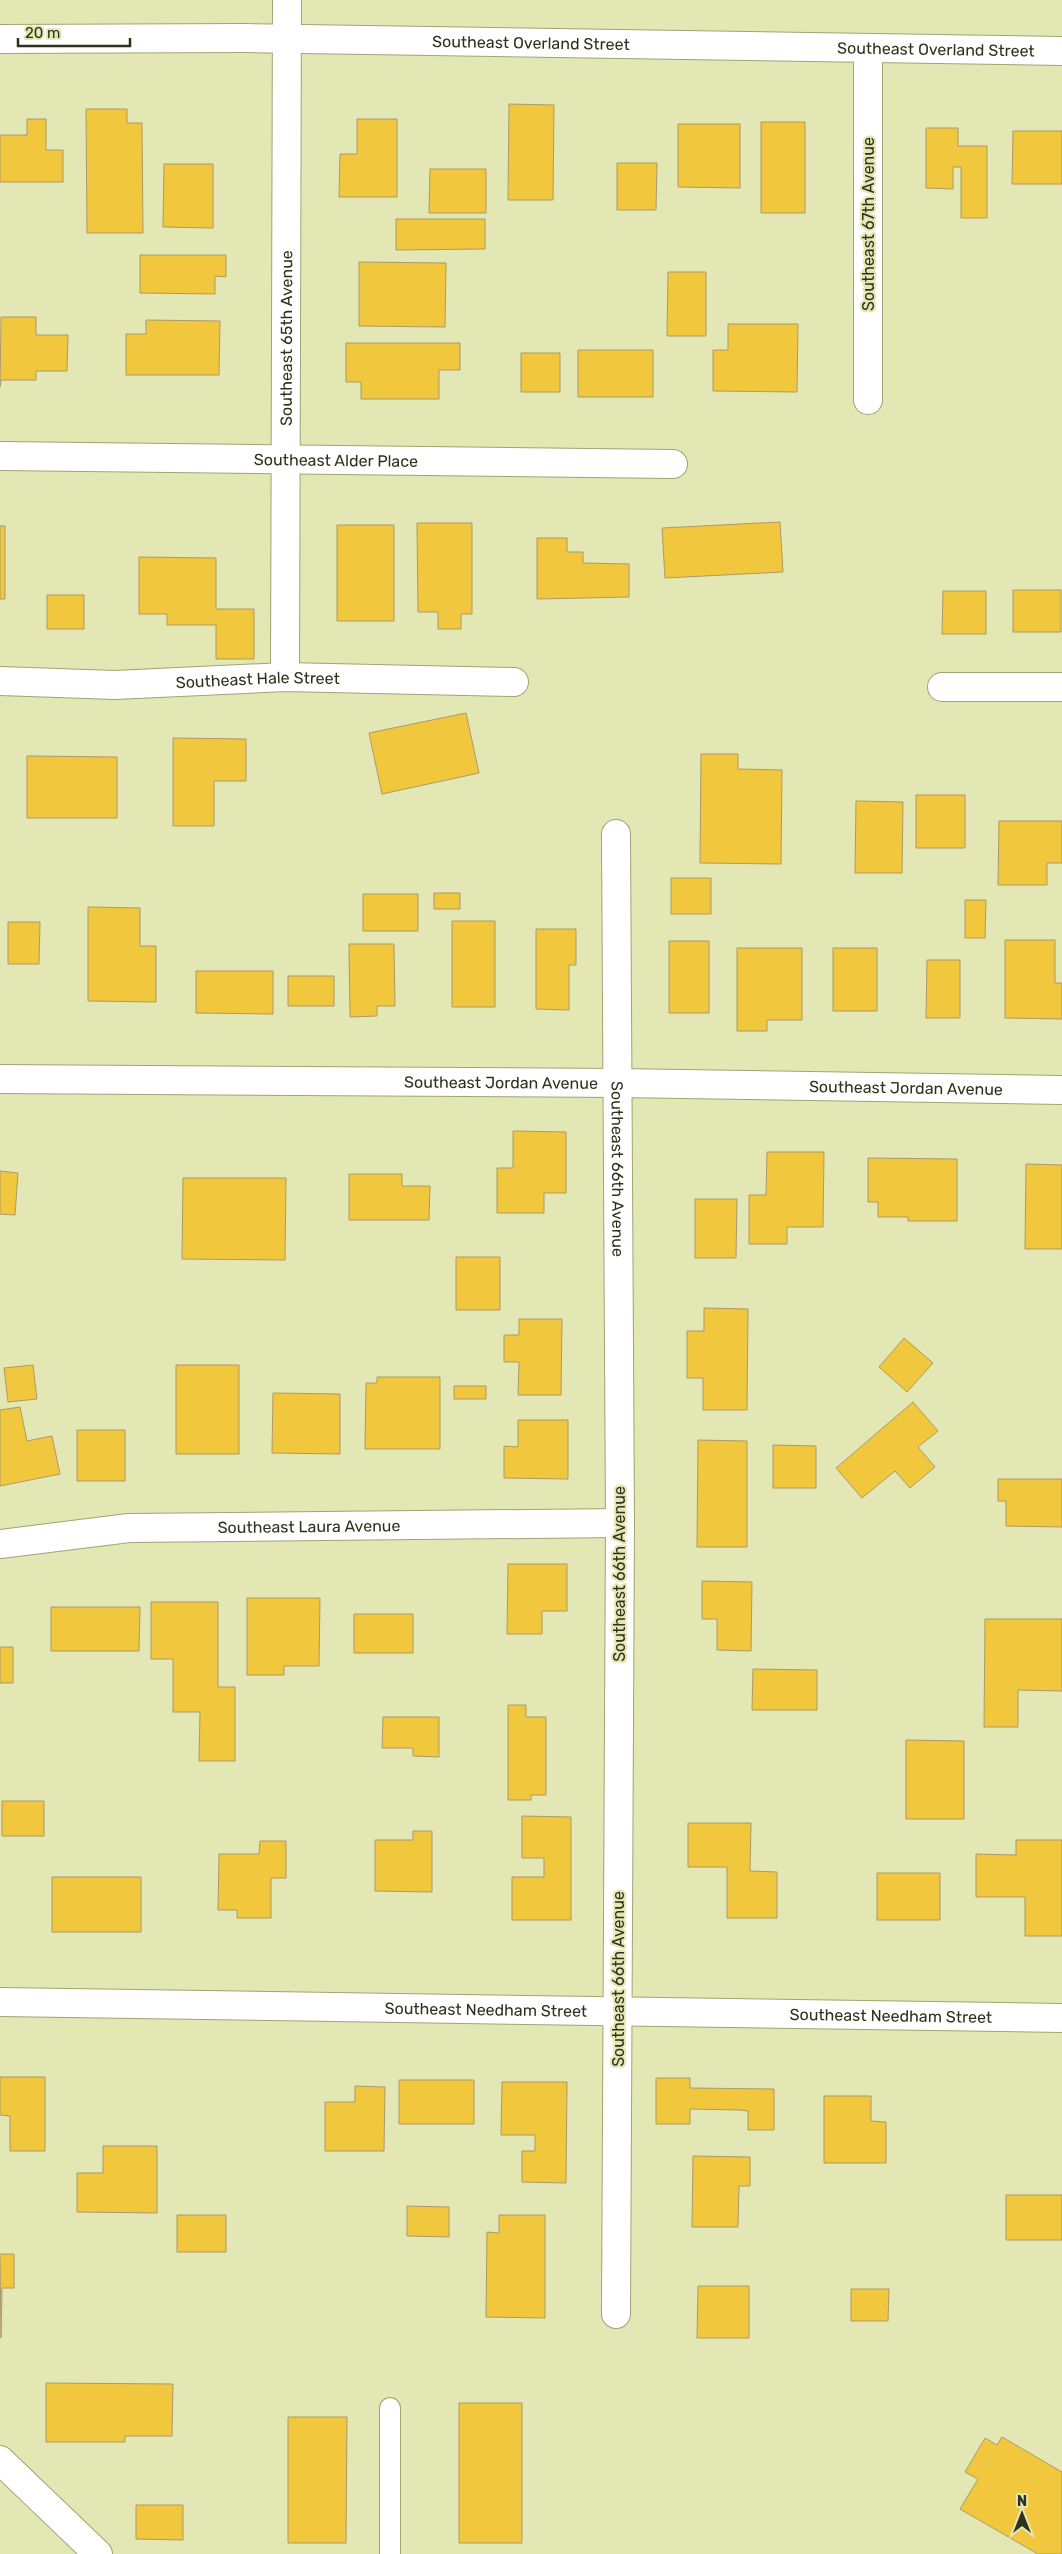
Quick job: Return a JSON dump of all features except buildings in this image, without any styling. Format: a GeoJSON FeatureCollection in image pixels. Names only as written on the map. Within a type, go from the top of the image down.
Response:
{"type":"FeatureCollection","features":[{"type":"Feature","properties":{"kind":"street","name":"Southeast 65th Avenue"},"geometry":{"type":"LineString","coordinates":[[285,677],[289,39],[287,0]]}},
{"type":"Feature","properties":{"kind":"street","name":"Southeast Overland Street"},"geometry":{"type":"LineString","coordinates":[[0,39],[289,39],[1062,51]]}},
{"type":"Feature","properties":{"kind":"street","name":"Southeast 67th Avenue"},"geometry":{"type":"LineString","coordinates":[[868,48],[868,400]]}},
{"type":"Feature","properties":{"kind":"street","name":"Southeast Alder Place"},"geometry":{"type":"LineString","coordinates":[[0,456],[673,464]]}},
{"type":"Feature","properties":{"kind":"street","name":"Southeast Hale Street"},"geometry":{"type":"LineString","coordinates":[[0,681],[115,684],[285,677],[514,682]]}},
{"type":"Feature","properties":{"kind":"street"},"geometry":{"type":"LineString","coordinates":[[942,687],[1062,687]]}},
{"type":"Feature","properties":{"kind":"street","name":"Southeast 66th Avenue"},"geometry":{"type":"LineString","coordinates":[[616,834],[619,1083],[620,1523],[616,2314]]}},
{"type":"Feature","properties":{"kind":"street","name":"Southeast Jordan Avenue"},"geometry":{"type":"LineString","coordinates":[[0,1079],[619,1083],[1062,1090]]}},
{"type":"Feature","properties":{"kind":"street","name":"Southeast Laura Avenue"},"geometry":{"type":"LineString","coordinates":[[0,1544],[130,1528],[620,1523]]}},
{"type":"Feature","properties":{"kind":"street","name":"Southeast Needham Street"},"geometry":{"type":"LineString","coordinates":[[0,2002],[1062,2018]]}},
{"type":"Feature","properties":{"kind":"street"},"geometry":{"type":"LineString","coordinates":[[0,2460],[98,2554]]}},
{"type":"Feature","properties":{"kind":"lane"},"geometry":{"type":"LineString","coordinates":[[390,2408],[390,2554]]}}]}
